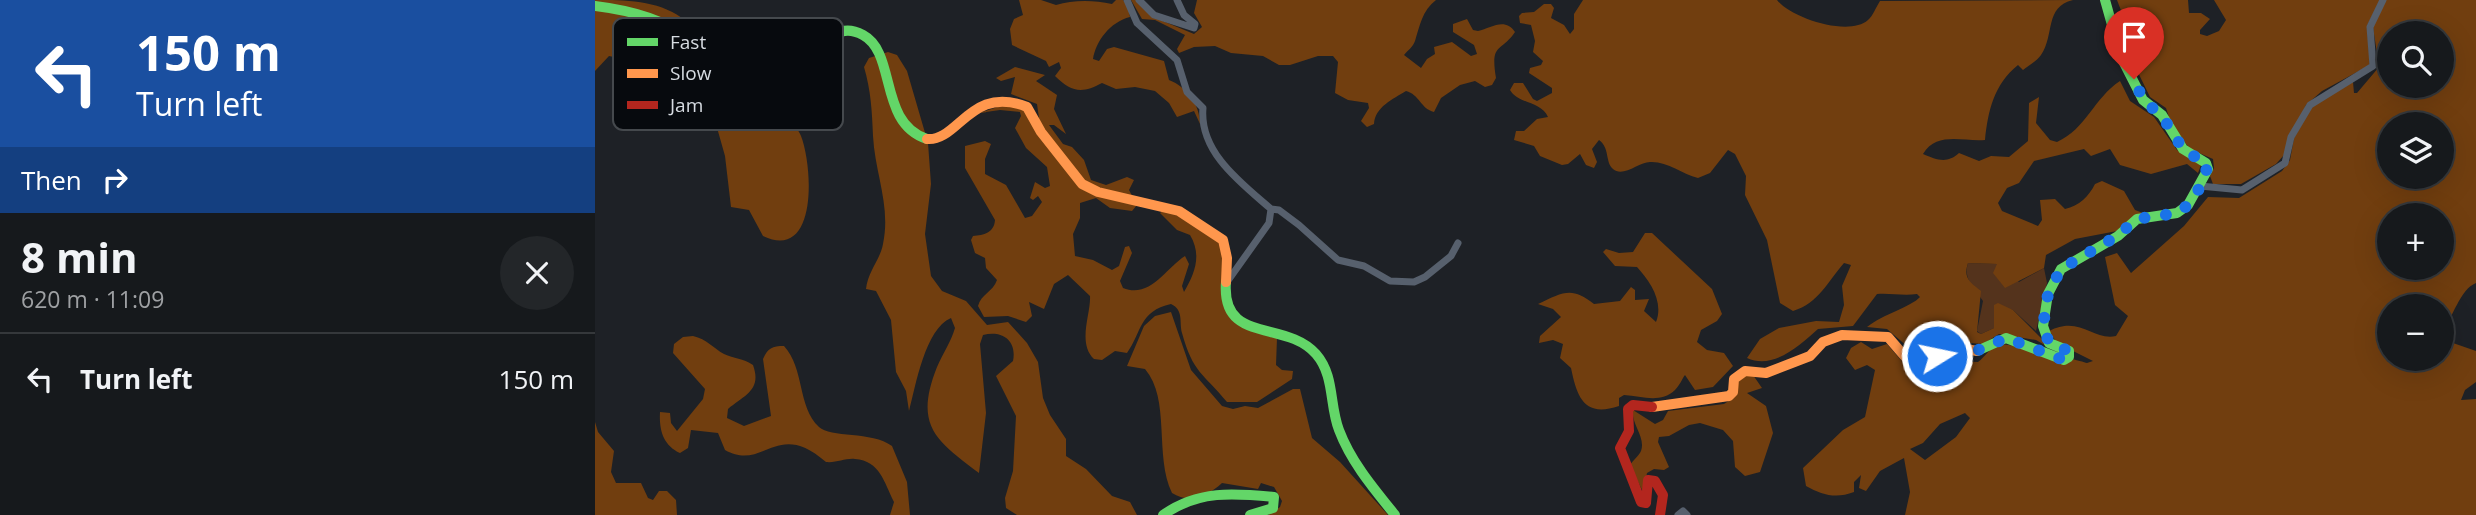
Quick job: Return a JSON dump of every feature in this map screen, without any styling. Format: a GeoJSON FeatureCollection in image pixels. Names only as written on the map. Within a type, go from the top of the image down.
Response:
{"type":"FeatureCollection","features":[{"type":"Feature","properties":{"kind":"main road"},"geometry":{"type":"LineString","coordinates":[[1660,515],[1663,495],[1655,481],[1648,480],[1649,497],[1646,503],[1641,502],[1621,456],[1620,448],[1629,432],[1628,409],[1633,405],[1659,408],[1729,396],[1733,392],[1734,379],[1745,371],[1766,373],[1810,356],[1823,342],[1842,335],[1888,337],[1919,373],[1924,373],[1935,364],[1937,356],[1966,349],[1976,351],[2006,338],[2064,360],[2069,357],[2069,351],[2049,343],[2043,326],[2048,294],[2061,269],[2117,236],[2137,219],[2177,213],[2188,205],[2200,187],[2208,165],[2183,149],[2162,116],[2143,100],[2121,57],[2105,0]]}},
{"type":"Feature","properties":{"kind":"main road"},"geometry":{"type":"LineString","coordinates":[[595,6],[633,12],[646,18]]}},
{"type":"Feature","properties":{"kind":"main road"},"geometry":{"type":"LineString","coordinates":[[843,32],[863,34],[872,42],[899,114],[910,129],[923,138],[941,138],[966,114],[979,108],[1008,102],[1021,104],[1031,111],[1041,132],[1082,184],[1098,192],[1179,211],[1223,240],[1228,258],[1226,308],[1235,319],[1297,338],[1320,359],[1332,383],[1334,415],[1340,434],[1395,515]]}},
{"type":"Feature","properties":{"kind":"main road"},"geometry":{"type":"LineString","coordinates":[[1163,515],[1173,508],[1222,492],[1274,497],[1273,508],[1250,515]]}},
{"type":"Feature","properties":{"kind":"street"},"geometry":{"type":"LineString","coordinates":[[1127,0],[1139,26],[1177,60],[1187,92],[1203,108],[1204,133],[1222,162],[1271,209],[1279,210],[1299,225],[1338,260],[1364,266],[1390,281],[1414,282],[1425,277],[1451,256],[1458,243]]}},
{"type":"Feature","properties":{"kind":"street"},"geometry":{"type":"LineString","coordinates":[[1139,0],[1154,15],[1194,28],[1195,23],[1184,15],[1177,0]]}},
{"type":"Feature","properties":{"kind":"street"},"geometry":{"type":"LineString","coordinates":[[2200,187],[2242,190],[2285,163],[2291,137],[2309,105],[2373,66],[2370,27],[2383,0]]}},
{"type":"Feature","properties":{"kind":"street"},"geometry":{"type":"LineString","coordinates":[[1225,284],[1269,223],[1271,209]]}},
{"type":"Feature","properties":{"kind":"street"},"geometry":{"type":"LineString","coordinates":[[1678,515],[1683,511],[1687,515]]}},
{"type":"Feature","properties":{"kind":"shaded area"},"geometry":{"type":"Polygon","coordinates":[[[595,0],[651,4],[681,18],[613,18],[613,57],[609,56],[595,71],[595,0]]]}},
{"type":"Feature","properties":{"kind":"shaded area"},"geometry":{"type":"Polygon","coordinates":[[[1019,0],[1041,0],[1056,5],[1083,1],[1112,4],[1116,0],[1123,0],[1128,6],[1130,17],[1116,23],[1105,33],[1093,59],[1099,61],[1107,49],[1114,47],[1164,61],[1169,80],[1187,92],[1195,104],[1200,124],[1194,111],[1177,117],[1169,103],[1155,91],[1135,87],[1116,89],[1102,83],[1083,90],[1066,85],[1055,76],[1061,68],[1059,62],[1049,67],[1046,61],[1012,45],[1010,29],[1014,19],[1023,15],[1019,0]]]}},
{"type":"Feature","properties":{"kind":"shaded area"},"geometry":{"type":"Polygon","coordinates":[[[1131,0],[1136,0],[1153,17],[1194,34],[1202,27],[1194,13],[1197,0],[1436,0],[1425,14],[1414,43],[1404,55],[1421,68],[1427,59],[1435,54],[1434,47],[1452,42],[1471,56],[1477,54],[1474,45],[1453,32],[1453,24],[1467,19],[1473,30],[1502,24],[1515,32],[1496,53],[1496,78],[1492,85],[1485,87],[1475,81],[1460,85],[1441,98],[1434,112],[1406,91],[1385,104],[1374,124],[1367,127],[1361,121],[1369,108],[1368,103],[1348,100],[1335,93],[1338,62],[1333,56],[1318,56],[1290,65],[1279,65],[1263,56],[1231,53],[1215,46],[1194,47],[1179,53],[1177,49],[1185,35],[1155,20],[1142,19],[1131,0]]]}},
{"type":"Feature","properties":{"kind":"shaded area"},"geometry":{"type":"Polygon","coordinates":[[[1583,0],[1777,0],[1784,7],[1807,19],[1848,27],[1868,20],[1880,1],[2073,0],[2064,4],[2054,15],[2045,47],[2039,57],[2023,70],[2018,65],[2003,81],[1990,109],[1985,140],[1943,140],[1935,142],[1923,154],[1942,160],[1950,159],[1959,153],[1979,161],[1991,156],[2009,157],[2028,141],[2029,103],[2039,97],[2036,123],[2050,140],[2057,142],[2075,129],[2103,96],[2120,81],[2130,101],[2154,117],[2177,150],[2201,165],[2198,173],[2187,164],[2151,174],[2120,165],[2110,149],[2091,156],[2084,149],[2034,161],[2019,183],[2007,188],[1998,203],[2002,211],[2038,226],[2042,220],[2040,200],[2055,199],[2065,209],[2070,208],[2083,200],[2095,184],[2102,181],[2124,191],[2135,210],[2143,213],[2117,231],[2075,239],[2046,255],[2044,268],[2005,288],[1993,273],[1997,264],[1968,263],[1967,276],[1981,291],[1977,332],[1981,334],[1994,328],[1994,305],[1998,303],[2013,310],[2062,355],[2036,340],[1999,334],[1983,344],[1970,343],[1942,350],[1930,359],[1922,359],[1887,329],[1867,327],[1920,297],[1917,294],[1877,294],[1853,326],[1818,329],[1786,354],[1767,361],[1757,361],[1747,358],[1760,339],[1779,328],[1816,321],[1839,322],[1844,305],[1842,286],[1851,265],[1844,263],[1810,303],[1793,311],[1780,303],[1767,240],[1745,195],[1746,176],[1735,154],[1728,150],[1710,173],[1698,178],[1656,162],[1617,171],[1611,166],[1605,147],[1599,140],[1592,149],[1597,162],[1594,168],[1586,165],[1580,154],[1568,164],[1562,165],[1540,156],[1534,146],[1514,140],[1516,131],[1524,131],[1537,119],[1548,117],[1540,108],[1514,95],[1510,90],[1514,83],[1523,83],[1537,101],[1552,93],[1552,88],[1529,73],[1530,68],[1541,65],[1543,61],[1533,52],[1535,41],[1531,25],[1520,23],[1519,16],[1522,13],[1534,12],[1544,4],[1551,4],[1554,8],[1551,18],[1564,25],[1570,34],[1574,29],[1574,14],[1583,0]]]}},
{"type":"Feature","properties":{"kind":"shaded area"},"geometry":{"type":"Polygon","coordinates":[[[2117,0],[2188,0],[2189,13],[2201,13],[2210,19],[2200,30],[2200,34],[2207,36],[2219,31],[2226,20],[2214,0],[2380,0],[2367,26],[2370,65],[2322,91],[2306,105],[2284,155],[2276,164],[2241,184],[2213,184],[2210,176],[2214,168],[2213,159],[2190,149],[2172,126],[2166,108],[2150,97],[2127,50],[2122,13],[2117,0]]]}},
{"type":"Feature","properties":{"kind":"shaded area"},"geometry":{"type":"Polygon","coordinates":[[[2386,0],[2476,0],[2476,283],[2465,291],[2454,311],[2454,294],[2377,294],[2377,371],[2454,371],[2454,343],[2476,351],[2476,382],[2465,390],[2461,400],[2476,399],[2476,515],[1905,515],[1910,492],[1904,458],[1880,471],[1866,491],[1859,488],[1861,475],[1854,482],[1854,492],[1847,494],[1829,495],[1806,486],[1803,468],[1843,430],[1865,417],[1875,370],[1867,365],[1855,370],[1846,358],[1851,348],[1861,342],[1872,349],[1887,344],[1911,372],[1940,377],[1940,368],[1947,361],[1978,362],[2000,344],[2087,363],[2093,361],[2057,343],[2049,331],[2069,326],[2108,337],[2116,336],[2128,316],[2115,305],[2105,257],[2117,253],[2131,273],[2184,226],[2208,197],[2239,198],[2282,171],[2290,160],[2294,138],[2313,105],[2353,82],[2354,93],[2357,93],[2377,69],[2377,98],[2454,98],[2454,21],[2377,21],[2377,54],[2373,27],[2386,0]],[[1965,413],[1940,424],[1923,443],[1910,449],[1925,460],[1956,437],[1970,418],[1965,413]]]}},
{"type":"Feature","properties":{"kind":"shaded area"},"geometry":{"type":"Polygon","coordinates":[[[888,52],[897,55],[907,71],[928,143],[931,184],[925,234],[931,276],[942,291],[966,301],[987,325],[1008,322],[1027,343],[1038,362],[1043,398],[1050,415],[1066,439],[1066,456],[1086,469],[1112,496],[1130,502],[1137,515],[1017,515],[1006,508],[1005,498],[1013,471],[1016,416],[996,376],[1013,361],[1011,343],[1002,336],[983,335],[980,344],[986,413],[979,473],[940,440],[929,417],[930,387],[955,328],[951,318],[942,324],[928,345],[909,411],[906,391],[896,372],[891,320],[876,291],[866,289],[881,250],[885,216],[874,150],[870,93],[864,67],[869,58],[888,52]]]}},
{"type":"Feature","properties":{"kind":"shaded area"},"geometry":{"type":"Polygon","coordinates":[[[1015,67],[1045,75],[1036,81],[1057,95],[1054,109],[1066,134],[1054,125],[1049,125],[1063,144],[1072,147],[1084,160],[1091,180],[1106,185],[1127,177],[1134,180],[1129,190],[1137,205],[1132,211],[1110,208],[1096,198],[1080,203],[1080,218],[1073,234],[1075,256],[1093,260],[1112,270],[1119,266],[1125,247],[1129,246],[1132,253],[1120,281],[1123,288],[1133,290],[1157,281],[1185,256],[1189,264],[1182,286],[1184,292],[1196,264],[1196,250],[1190,235],[1177,230],[1160,213],[1166,208],[1222,243],[1225,310],[1277,338],[1276,365],[1282,370],[1293,371],[1292,379],[1257,402],[1227,402],[1190,357],[1178,310],[1171,304],[1161,307],[1147,317],[1127,353],[1115,351],[1102,360],[1094,359],[1086,345],[1090,296],[1068,275],[1054,284],[1044,309],[1029,302],[1032,316],[1026,322],[1008,316],[984,317],[978,306],[997,280],[986,268],[985,258],[975,253],[971,240],[973,236],[991,231],[995,220],[965,168],[965,146],[985,141],[991,144],[985,159],[985,174],[1006,185],[1025,218],[1032,216],[1042,202],[1038,196],[1033,200],[1030,198],[1035,182],[1045,188],[1050,186],[1047,167],[1026,148],[1015,128],[1021,116],[1020,112],[1000,110],[979,113],[1010,103],[1039,118],[1037,104],[1011,94],[1015,77],[1001,81],[996,78],[1015,67]]]}},
{"type":"Feature","properties":{"kind":"shaded area"},"geometry":{"type":"Polygon","coordinates":[[[718,130],[799,131],[805,150],[809,188],[802,224],[794,236],[781,240],[763,236],[749,210],[731,207],[725,156],[718,130]]]}},
{"type":"Feature","properties":{"kind":"shaded area"},"geometry":{"type":"Polygon","coordinates":[[[1645,233],[1652,233],[1712,289],[1722,314],[1717,321],[1701,330],[1697,342],[1707,350],[1724,353],[1733,366],[1713,387],[1695,390],[1685,375],[1675,390],[1663,397],[1624,395],[1619,398],[1619,406],[1607,409],[1590,407],[1576,388],[1571,368],[1560,358],[1563,344],[1553,340],[1539,343],[1540,336],[1561,317],[1553,309],[1538,304],[1567,293],[1579,295],[1594,304],[1620,301],[1631,287],[1635,290],[1635,300],[1649,299],[1644,311],[1656,322],[1657,300],[1647,279],[1637,267],[1615,266],[1603,252],[1606,249],[1619,253],[1633,252],[1645,233]]]}},
{"type":"Feature","properties":{"kind":"shaded area"},"geometry":{"type":"Polygon","coordinates":[[[1968,263],[1998,264],[2019,282],[2044,268],[2047,283],[2036,331],[2013,310],[1994,306],[1994,328],[1981,334],[1977,331],[1983,301],[1968,279],[1968,263]]]}},
{"type":"Feature","properties":{"kind":"shaded area"},"geometry":{"type":"Polygon","coordinates":[[[1171,312],[1191,370],[1222,406],[1233,409],[1245,406],[1258,408],[1293,389],[1300,389],[1312,438],[1340,462],[1388,515],[1268,515],[1280,507],[1282,501],[1274,487],[1261,483],[1258,489],[1222,483],[1205,495],[1192,498],[1172,493],[1164,462],[1158,396],[1153,381],[1145,369],[1127,366],[1144,326],[1155,316],[1171,312]]]}},
{"type":"Feature","properties":{"kind":"shaded area"},"geometry":{"type":"Polygon","coordinates":[[[693,336],[706,341],[724,354],[753,365],[754,386],[746,396],[728,409],[727,418],[744,426],[771,416],[763,359],[771,348],[784,346],[795,365],[807,409],[819,427],[832,432],[874,438],[892,446],[907,482],[910,515],[890,515],[894,502],[884,480],[876,468],[863,461],[851,459],[826,462],[809,450],[795,445],[782,445],[750,455],[738,455],[725,450],[718,433],[691,430],[688,448],[680,453],[674,450],[663,436],[660,412],[670,413],[671,423],[677,431],[703,399],[705,389],[673,353],[674,344],[683,337],[693,336]]]}},
{"type":"Feature","properties":{"kind":"shaded area"},"geometry":{"type":"Polygon","coordinates":[[[1742,374],[1753,375],[1762,388],[1747,393],[1766,406],[1773,433],[1760,472],[1745,476],[1735,467],[1733,441],[1723,430],[1700,423],[1689,425],[1669,436],[1659,437],[1658,442],[1669,467],[1647,473],[1643,492],[1630,465],[1642,446],[1633,410],[1655,424],[1663,420],[1668,411],[1724,404],[1730,400],[1742,374]]]}},
{"type":"Feature","properties":{"kind":"shaded area"},"geometry":{"type":"Polygon","coordinates":[[[595,422],[598,432],[614,451],[611,472],[616,483],[641,483],[648,498],[653,500],[659,491],[667,491],[676,500],[677,515],[595,515],[595,422]]]}},
{"type":"Feature","properties":{"kind":"traffic: fast"},"geometry":{"type":"LineString","coordinates":[[1977,351],[2006,338],[2064,360],[2069,357],[2069,351],[2049,343],[2043,326],[2048,294],[2061,269],[2118,236],[2137,219],[2177,213],[2188,205],[2208,169],[2206,163],[2183,149],[2162,115],[2143,100],[2121,57],[2105,0]]}},
{"type":"Feature","properties":{"kind":"traffic: fast"},"geometry":{"type":"LineString","coordinates":[[595,6],[650,18]]}},
{"type":"Feature","properties":{"kind":"traffic: fast"},"geometry":{"type":"LineString","coordinates":[[843,31],[863,35],[874,44],[901,119],[912,131],[927,139]]}},
{"type":"Feature","properties":{"kind":"traffic: fast"},"geometry":{"type":"LineString","coordinates":[[1226,282],[1227,302],[1234,315],[1244,323],[1303,343],[1316,354],[1329,381],[1336,420],[1344,442],[1364,475],[1395,515]]}},
{"type":"Feature","properties":{"kind":"traffic: fast"},"geometry":{"type":"LineString","coordinates":[[1163,515],[1203,497],[1231,494],[1274,497],[1273,508],[1250,515]]}},
{"type":"Feature","properties":{"kind":"traffic: slow"},"geometry":{"type":"LineString","coordinates":[[927,139],[938,138],[979,108],[992,103],[1008,102],[1027,107],[1041,132],[1082,184],[1098,192],[1179,211],[1223,240],[1227,258],[1226,282]]}},
{"type":"Feature","properties":{"kind":"traffic: slow"},"geometry":{"type":"LineString","coordinates":[[1652,407],[1729,396],[1733,392],[1734,379],[1745,371],[1766,373],[1810,356],[1823,342],[1842,335],[1888,337],[1919,373],[1931,368],[1937,356],[1966,349],[1977,351]]}},
{"type":"Feature","properties":{"kind":"traffic: jam"},"geometry":{"type":"LineString","coordinates":[[1652,407],[1633,405],[1628,409],[1629,431],[1620,448],[1641,502],[1646,503],[1648,480],[1655,481],[1663,495],[1660,515]]}},
{"type":"Feature","properties":{"kind":"route"},"geometry":{"type":"LineString","coordinates":[[1937,356],[1966,349],[1976,351],[2006,338],[2064,360],[2069,357],[2069,351],[2049,343],[2043,326],[2048,294],[2061,269],[2117,236],[2137,219],[2177,213],[2188,205],[2205,179],[2208,165],[2183,149],[2169,132],[2162,116],[2143,100],[2134,79]]}}]}
